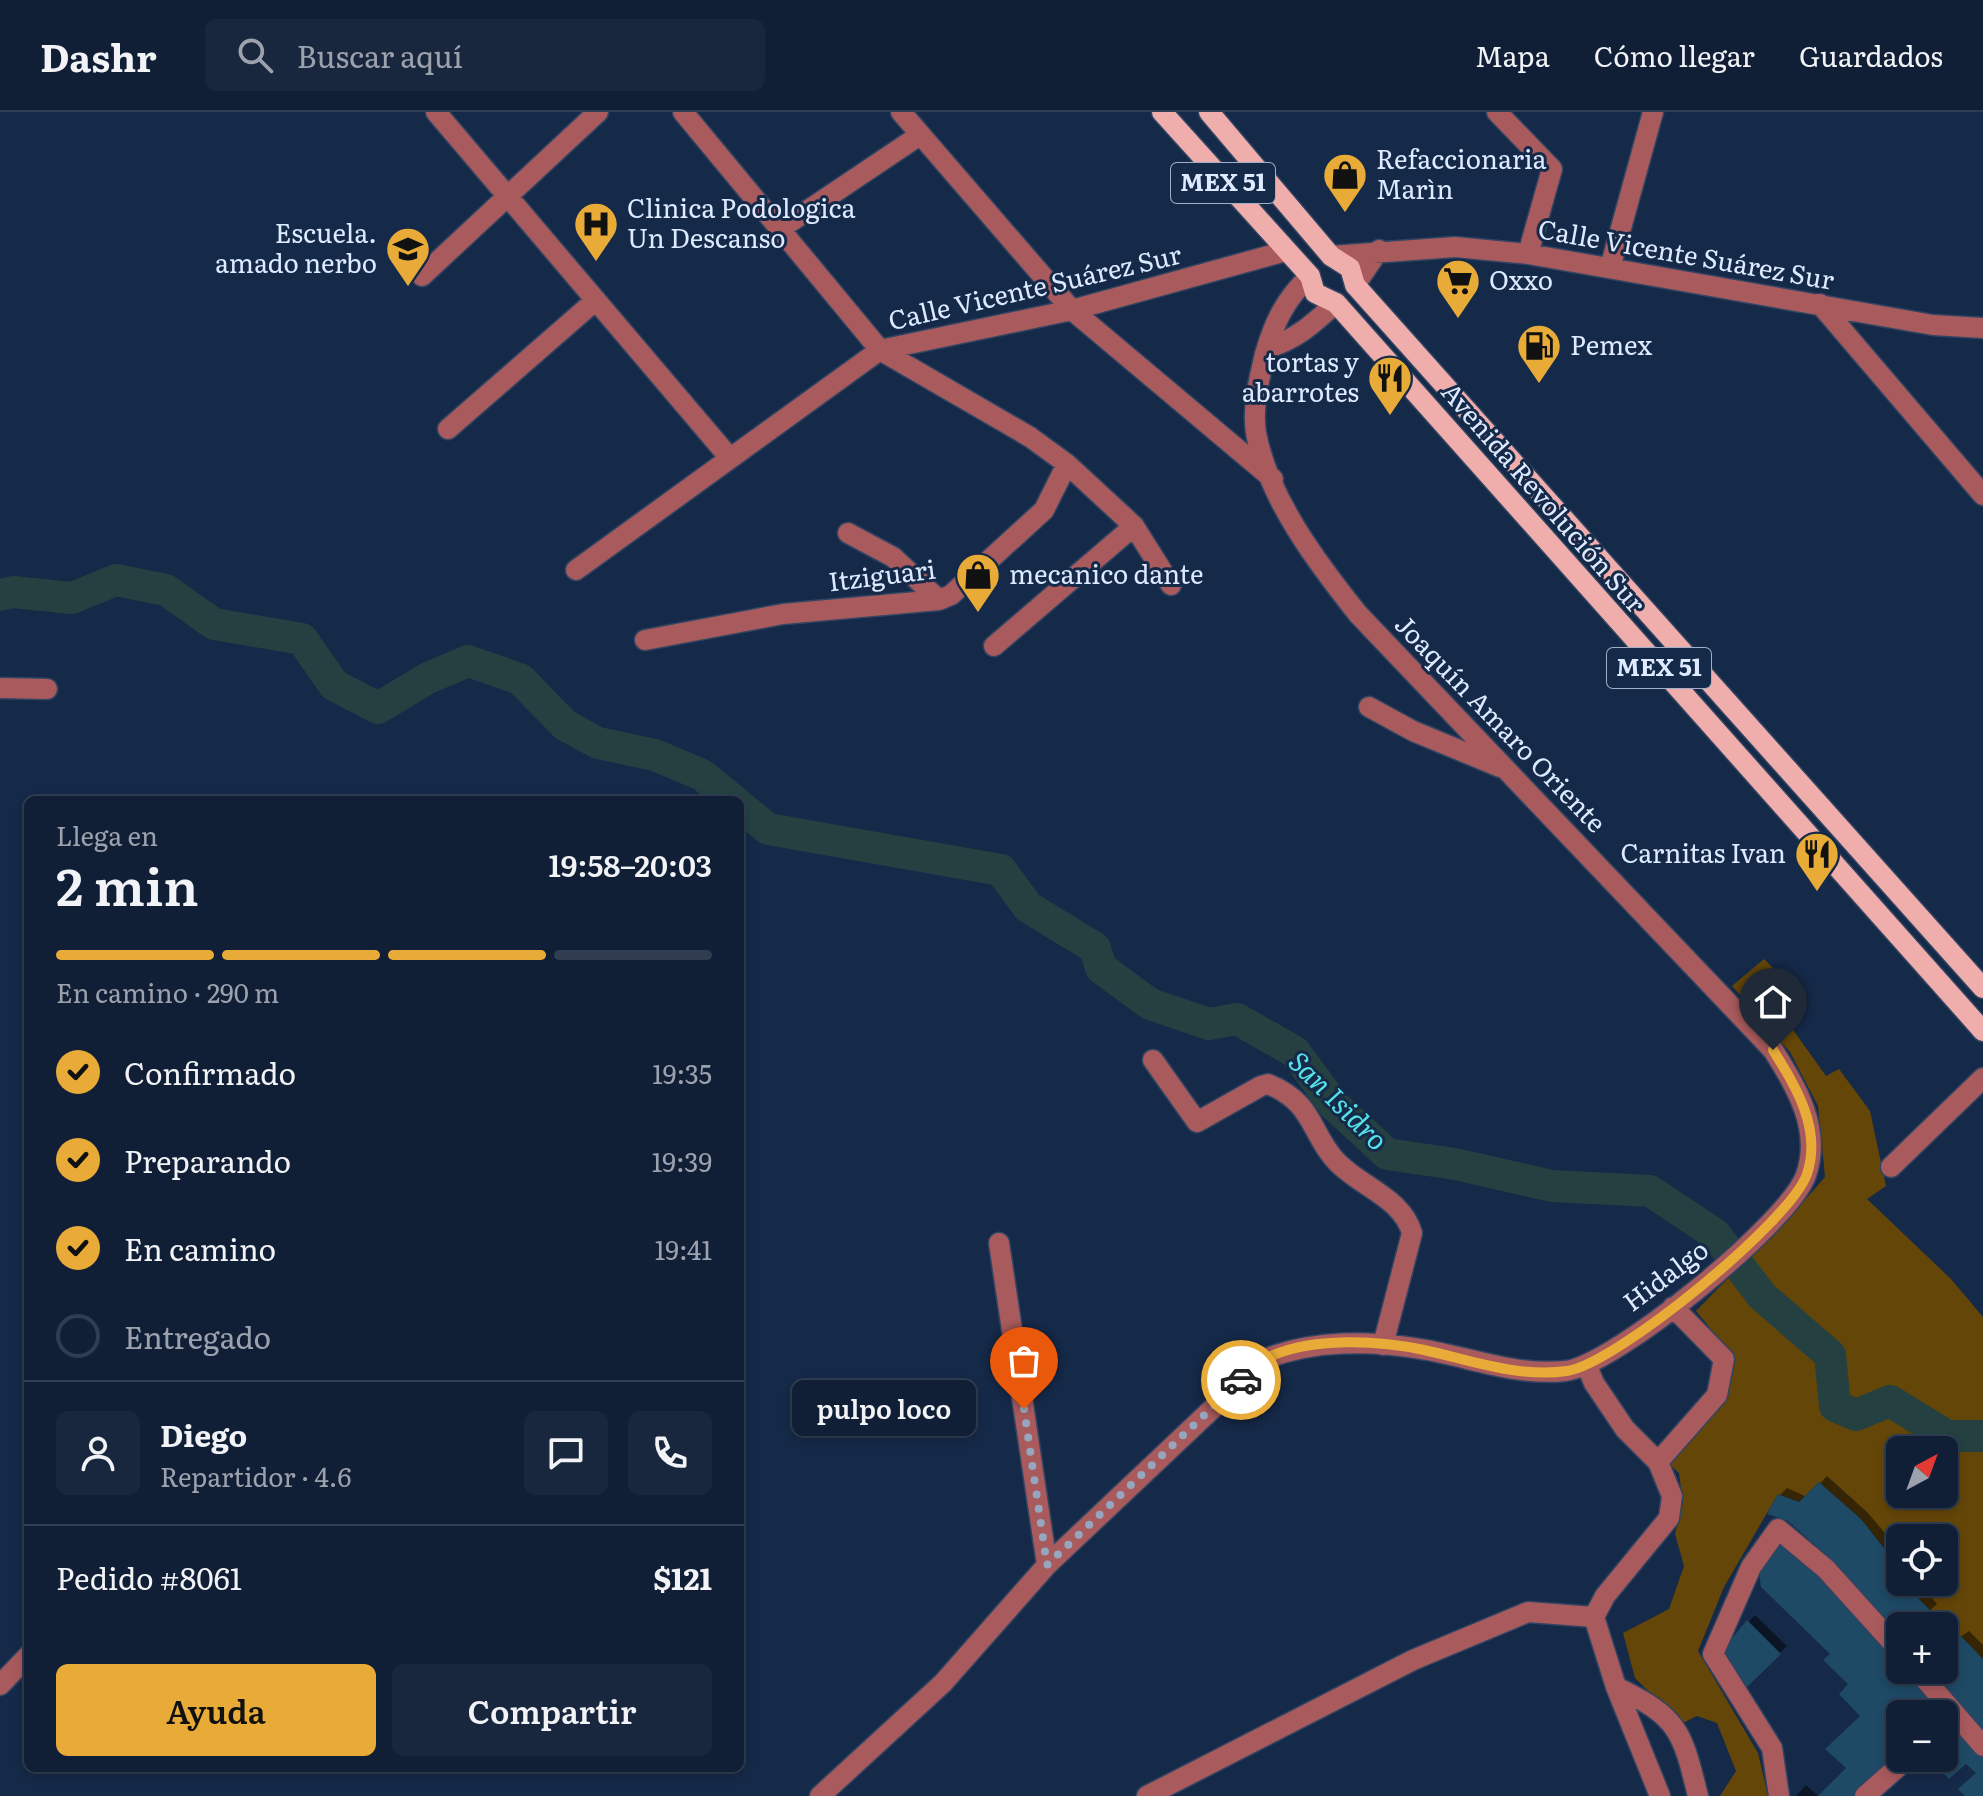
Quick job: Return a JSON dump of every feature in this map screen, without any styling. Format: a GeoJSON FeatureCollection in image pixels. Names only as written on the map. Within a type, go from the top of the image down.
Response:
{"type":"FeatureCollection","features":[{"type":"Feature","properties":{"kind":"main road","name":"Avenida Revolución Sur"},"geometry":{"type":"LineString","coordinates":[[1162,112],[1310,276],[1320,298],[1336,303],[1983,1031]]}},
{"type":"Feature","properties":{"kind":"main road","name":"Avenida Revolución Sur"},"geometry":{"type":"LineString","coordinates":[[1209,112],[1331,256],[1350,268],[1355,285],[1983,988]]}},
{"type":"Feature","properties":{"kind":"main road"},"geometry":{"type":"LineString","coordinates":[[1310,276],[1319,261],[1331,256]]}},
{"type":"Feature","properties":{"kind":"main road"},"geometry":{"type":"LineString","coordinates":[[1336,303],[1355,285]]}},
{"type":"Feature","properties":{"kind":"street"},"geometry":{"type":"LineString","coordinates":[[436,112],[729,457]]}},
{"type":"Feature","properties":{"kind":"street"},"geometry":{"type":"LineString","coordinates":[[422,276],[598,112]]}},
{"type":"Feature","properties":{"kind":"street"},"geometry":{"type":"LineString","coordinates":[[683,112],[880,350],[1030,437],[1067,464],[1134,526],[1171,585]]}},
{"type":"Feature","properties":{"kind":"street"},"geometry":{"type":"LineString","coordinates":[[901,112],[1072,310],[1273,480]]}},
{"type":"Feature","properties":{"kind":"street"},"geometry":{"type":"LineString","coordinates":[[1497,112],[1552,169],[1528,254]]}},
{"type":"Feature","properties":{"kind":"street"},"geometry":{"type":"LineString","coordinates":[[1610,268],[1653,112]]}},
{"type":"Feature","properties":{"kind":"street"},"geometry":{"type":"LineString","coordinates":[[780,229],[920,135]]}},
{"type":"Feature","properties":{"kind":"street","name":"Calle Vicente Suárez Sur"},"geometry":{"type":"LineString","coordinates":[[1331,256],[1379,250],[1455,247],[1528,254],[1933,325],[1983,328]]}},
{"type":"Feature","properties":{"kind":"street"},"geometry":{"type":"LineString","coordinates":[[1355,285],[1379,250]]}},
{"type":"Feature","properties":{"kind":"street","name":"Calle Vicente Suárez Sur"},"geometry":{"type":"LineString","coordinates":[[576,570],[880,350],[1072,310],[1286,251]]}},
{"type":"Feature","properties":{"kind":"street","name":"Joaquín Amaro Oriente"},"geometry":{"type":"LineString","coordinates":[[1310,276],[1282,307],[1257,385],[1256,433],[1273,480],[1310,553],[1344,596],[1503,768],[1641,908],[1773,1050],[1796,1088],[1808,1120],[1811,1150],[1807,1174],[1792,1203],[1773,1224]]}},
{"type":"Feature","properties":{"kind":"street"},"geometry":{"type":"LineString","coordinates":[[448,429],[596,300]]}},
{"type":"Feature","properties":{"kind":"street"},"geometry":{"type":"LineString","coordinates":[[1267,348],[1286,343],[1307,330],[1336,303]]}},
{"type":"Feature","properties":{"kind":"street"},"geometry":{"type":"LineString","coordinates":[[1820,304],[1983,495]]}},
{"type":"Feature","properties":{"kind":"street","name":"Itziguari"},"geometry":{"type":"LineString","coordinates":[[645,640],[783,614],[939,600],[951,595],[1044,510],[1067,464]]}},
{"type":"Feature","properties":{"kind":"street"},"geometry":{"type":"LineString","coordinates":[[994,646],[1134,526]]}},
{"type":"Feature","properties":{"kind":"street"},"geometry":{"type":"LineString","coordinates":[[848,533],[893,557],[939,600]]}},
{"type":"Feature","properties":{"kind":"street"},"geometry":{"type":"LineString","coordinates":[[0,688],[47,689]]}},
{"type":"Feature","properties":{"kind":"street"},"geometry":{"type":"LineString","coordinates":[[1369,707],[1413,731],[1503,768]]}},
{"type":"Feature","properties":{"kind":"street"},"geometry":{"type":"LineString","coordinates":[[1153,1060],[1197,1122],[1261,1086],[1268,1084],[1277,1087],[1310,1114],[1335,1161],[1401,1211],[1412,1233],[1383,1345]]}},
{"type":"Feature","properties":{"kind":"street"},"geometry":{"type":"LineString","coordinates":[[1891,1167],[1983,1078]]}},
{"type":"Feature","properties":{"kind":"street","name":"Hidalgo"},"geometry":{"type":"LineString","coordinates":[[1587,1366],[1678,1303],[1773,1224]]}},
{"type":"Feature","properties":{"kind":"street"},"geometry":{"type":"LineString","coordinates":[[999,1243],[1047,1565]]}},
{"type":"Feature","properties":{"kind":"street"},"geometry":{"type":"LineString","coordinates":[[1658,1462],[1717,1395],[1724,1359],[1678,1303]]}},
{"type":"Feature","properties":{"kind":"street"},"geometry":{"type":"LineString","coordinates":[[820,1796],[943,1683],[1047,1565],[1265,1359],[1289,1349],[1314,1346],[1383,1345],[1420,1349],[1519,1372],[1567,1371],[1587,1366],[1594,1383],[1625,1429],[1658,1462],[1672,1496],[1669,1518],[1605,1596],[1594,1617],[1616,1687],[1660,1796]]}},
{"type":"Feature","properties":{"kind":"street"},"geometry":{"type":"LineString","coordinates":[[1779,1796],[1772,1748],[1713,1654],[1751,1567],[1778,1529],[1826,1569],[1886,1635]]}},
{"type":"Feature","properties":{"kind":"street"},"geometry":{"type":"LineString","coordinates":[[1147,1796],[1413,1660],[1528,1612],[1594,1617]]}},
{"type":"Feature","properties":{"kind":"street"},"geometry":{"type":"LineString","coordinates":[[0,1685],[24,1660]]}},
{"type":"Feature","properties":{"kind":"street"},"geometry":{"type":"LineString","coordinates":[[1616,1687],[1649,1703],[1684,1737],[1698,1796]]}},
{"type":"Feature","properties":{"kind":"street"},"geometry":{"type":"LineString","coordinates":[[1958,1726],[1983,1746]]}},
{"type":"Feature","properties":{"kind":"street"},"geometry":{"type":"LineString","coordinates":[[1865,1796],[1892,1772]]}},
{"type":"Feature","properties":{"kind":"shaded area"},"geometry":{"type":"Polygon","coordinates":[[[1764,959],[1802,997],[1781,1013],[1826,1076],[1839,1069],[1870,1111],[1886,1186],[1867,1199],[1951,1279],[1983,1317],[1983,1659],[1961,1636],[1958,1638],[1958,1612],[1932,1612],[1916,1596],[1958,1596],[1958,1524],[1886,1524],[1886,1550],[1861,1519],[1819,1482],[1799,1502],[1778,1494],[1724,1587],[1698,1651],[1758,1753],[1768,1796],[1720,1796],[1736,1771],[1717,1723],[1697,1716],[1681,1724],[1635,1678],[1623,1633],[1669,1609],[1684,1566],[1675,1534],[1683,1503],[1679,1473],[1669,1464],[1726,1400],[1734,1358],[1696,1311],[1825,1177],[1818,1106],[1790,1052],[1732,986],[1764,959]]]}},
{"type":"Feature","properties":{"kind":"building"},"geometry":{"type":"Polygon","coordinates":[[[1819,1482],[1861,1519],[1886,1550],[1886,1596],[1916,1596],[1932,1612],[1886,1612],[1886,1620],[1829,1557],[1788,1521],[1767,1514],[1778,1494],[1799,1502],[1819,1482]]]}},
{"type":"Feature","properties":{"kind":"building"},"geometry":{"type":"Polygon","coordinates":[[[1779,1540],[1843,1594],[1886,1645],[1886,1684],[1920,1684],[1933,1700],[1886,1700],[1886,1767],[1853,1796],[1818,1796],[1846,1768],[1825,1749],[1860,1716],[1839,1694],[1848,1684],[1823,1660],[1830,1654],[1761,1587],[1758,1567],[1779,1540]]]}},
{"type":"Feature","properties":{"kind":"building"},"geometry":{"type":"Polygon","coordinates":[[[1747,1620],[1781,1654],[1743,1691],[1719,1654],[1747,1620]]]}},
{"type":"Feature","properties":{"kind":"building"},"geometry":{"type":"Polygon","coordinates":[[[1961,1636],[1983,1659],[1983,1735],[1958,1704],[1958,1700],[1954,1700],[1941,1684],[1958,1684],[1958,1638],[1961,1636]]]}},
{"type":"Feature","properties":{"kind":"building"},"geometry":{"type":"Polygon","coordinates":[[[1958,1729],[1983,1757],[1983,1796],[1965,1796],[1958,1789],[1976,1773],[1966,1764],[1958,1771],[1958,1729]]]}},
{"type":"Feature","properties":{"kind":"building"},"geometry":{"type":"Polygon","coordinates":[[[1942,1772],[1957,1772],[1949,1779],[1942,1772]]]}},
{"type":"Feature","properties":{"kind":"waterway","name":"San Isidro"},"geometry":{"type":"LineString","coordinates":[[0,595],[13,592],[72,598],[116,580],[166,590],[214,624],[302,639],[334,685],[378,708],[428,678],[468,661],[520,679],[565,725],[598,743],[655,755],[702,775],[728,796]]}},
{"type":"Feature","properties":{"kind":"waterway","name":"San Isidro"},"geometry":{"type":"LineString","coordinates":[[744,809],[768,829],[1001,870],[1028,907],[1095,948],[1101,968],[1150,1004],[1209,1024],[1237,1019],[1295,1052],[1334,1105],[1387,1154],[1455,1164],[1552,1186],[1650,1191],[1715,1234],[1762,1296],[1830,1355],[1835,1406],[1856,1415],[1890,1401],[1947,1436],[1983,1436]]}},
{"type":"Feature","properties":{"kind":"way so far"},"geometry":{"type":"LineString","coordinates":[[1024,1409],[1047,1565],[1241,1380]]}},
{"type":"Feature","properties":{"kind":"place","name":"Refaccionaria Marìn"},"geometry":{"type":"Point","coordinates":[1345,214]}},
{"type":"Feature","properties":{"kind":"place","name":"Clinica Podologica Un Descanso"},"geometry":{"type":"Point","coordinates":[596,263]}},
{"type":"Feature","properties":{"kind":"place","name":"Escuela. amado nerbo"},"geometry":{"type":"Point","coordinates":[408,288]}},
{"type":"Feature","properties":{"kind":"place","name":"Oxxo"},"geometry":{"type":"Point","coordinates":[1458,320]}},
{"type":"Feature","properties":{"kind":"place","name":"Pemex"},"geometry":{"type":"Point","coordinates":[1539,385]}},
{"type":"Feature","properties":{"kind":"place","name":"tortas y abarrotes"},"geometry":{"type":"Point","coordinates":[1390,417]}},
{"type":"Feature","properties":{"kind":"place","name":"mecanico dante"},"geometry":{"type":"Point","coordinates":[978,614]}},
{"type":"Feature","properties":{"kind":"place","name":"Carnitas Ivan"},"geometry":{"type":"Point","coordinates":[1817,893]}},
{"type":"Feature","properties":{"kind":"place","name":"pulpo loco"},"geometry":{"type":"Point","coordinates":[1024,1409]}},
{"type":"Feature","properties":{"kind":"route"},"geometry":{"type":"LineString","coordinates":[[1241,1380],[1265,1359],[1289,1349],[1346,1343],[1420,1349],[1519,1372],[1567,1371],[1587,1366],[1683,1300],[1773,1224],[1792,1203],[1807,1174],[1811,1150],[1808,1120],[1796,1088],[1773,1050]]}}]}
